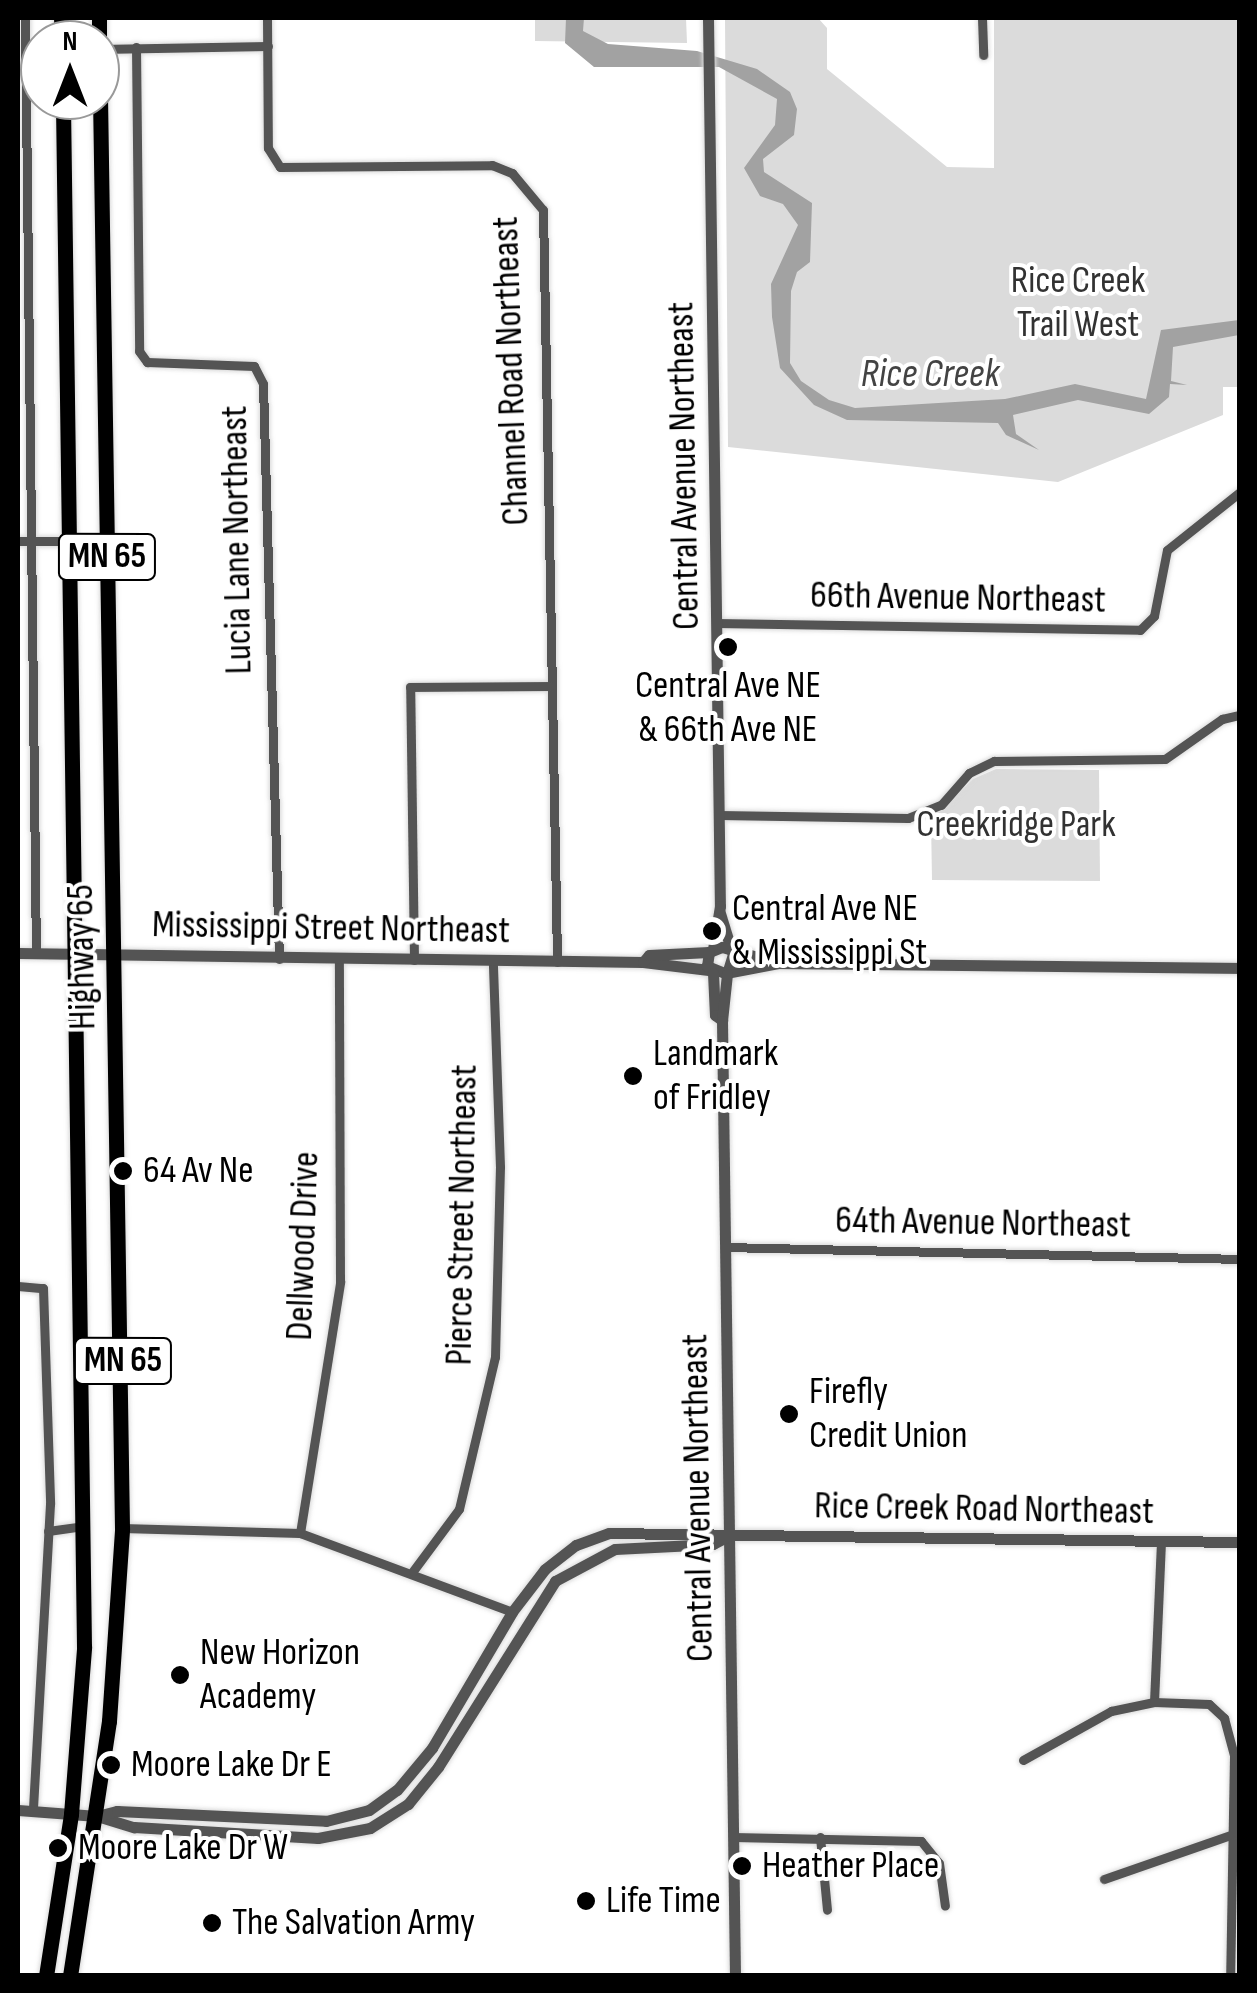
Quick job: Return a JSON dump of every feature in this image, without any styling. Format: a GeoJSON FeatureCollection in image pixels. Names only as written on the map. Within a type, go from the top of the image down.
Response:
{"type":"FeatureCollection","features":[{"type":"Feature","properties":{"kind":"highway","name":"Highway 65"},"geometry":{"type":"LineString","coordinates":[[62,120],[85,1526],[84,1647],[72,1814]]}},
{"type":"Feature","properties":{"kind":"highway","name":"Highway 65"},"geometry":{"type":"LineString","coordinates":[[97,1816],[122,1528],[100,120]]}},
{"type":"Feature","properties":{"kind":"highway","name":"MN 65"},"geometry":{"type":"LineString","coordinates":[[46,1976],[72,1814]]}},
{"type":"Feature","properties":{"kind":"highway","name":"MN 65"},"geometry":{"type":"LineString","coordinates":[[70,1976],[97,1816]]}},
{"type":"Feature","properties":{"kind":"street","name":"Channel Road Northeast"},"geometry":{"type":"LineString","coordinates":[[267,18],[268,148],[280,167],[492,165],[512,174],[543,210],[557,962]]}},
{"type":"Feature","properties":{"kind":"street","name":"Central Avenue Northeast"},"geometry":{"type":"LineString","coordinates":[[708,18],[720,913],[711,950],[720,972],[715,1015],[722,1020],[735,1976]]}},
{"type":"Feature","properties":{"kind":"street"},"geometry":{"type":"LineString","coordinates":[[982,18],[983,55]]}},
{"type":"Feature","properties":{"kind":"street"},"geometry":{"type":"LineString","coordinates":[[120,48],[268,46]]}},
{"type":"Feature","properties":{"kind":"street","name":"Lucia Lane Northeast"},"geometry":{"type":"LineString","coordinates":[[136,47],[139,352],[146,362],[254,366],[264,384],[279,959]]}},
{"type":"Feature","properties":{"kind":"street"},"geometry":{"type":"LineString","coordinates":[[24,120],[23,541],[36,952]]}},
{"type":"Feature","properties":{"kind":"street","name":"66th Avenue Northeast"},"geometry":{"type":"LineString","coordinates":[[716,623],[1140,630],[1154,616],[1167,550],[1240,492]]}},
{"type":"Feature","properties":{"kind":"street"},"geometry":{"type":"LineString","coordinates":[[23,541],[70,541]]}},
{"type":"Feature","properties":{"kind":"street"},"geometry":{"type":"LineString","coordinates":[[414,960],[410,687],[550,686]]}},
{"type":"Feature","properties":{"kind":"street"},"geometry":{"type":"LineString","coordinates":[[719,815],[908,818],[941,805],[969,772],[994,762],[1165,759],[1222,719],[1240,716]]}},
{"type":"Feature","properties":{"kind":"street","name":"Central Avenue Northeast"},"geometry":{"type":"LineString","coordinates":[[720,913],[732,952]]}},
{"type":"Feature","properties":{"kind":"street","name":"Mississippi Street Northeast"},"geometry":{"type":"LineString","coordinates":[[644,962],[648,956],[711,950],[772,956],[778,963]]}},
{"type":"Feature","properties":{"kind":"street"},"geometry":{"type":"LineString","coordinates":[[720,972],[732,952]]}},
{"type":"Feature","properties":{"kind":"street","name":"Mississippi Street Northeast"},"geometry":{"type":"LineString","coordinates":[[18,953],[644,962],[720,972],[778,963],[1240,968]]}},
{"type":"Feature","properties":{"kind":"street","name":"Dellwood Drive"},"geometry":{"type":"LineString","coordinates":[[300,1533],[340,1282],[339,960]]}},
{"type":"Feature","properties":{"kind":"street","name":"Pierce Street Northeast"},"geometry":{"type":"LineString","coordinates":[[413,1571],[459,1510],[495,1357],[500,1167],[494,962]]}},
{"type":"Feature","properties":{"kind":"street","name":"64th Avenue Northeast"},"geometry":{"type":"LineString","coordinates":[[725,1248],[1240,1259]]}},
{"type":"Feature","properties":{"kind":"street"},"geometry":{"type":"LineString","coordinates":[[18,1286],[44,1288],[48,1531],[33,1810]]}},
{"type":"Feature","properties":{"kind":"street"},"geometry":{"type":"LineString","coordinates":[[48,1531],[85,1526]]}},
{"type":"Feature","properties":{"kind":"street"},"geometry":{"type":"LineString","coordinates":[[122,1528],[300,1533],[413,1571],[512,1612]]}},
{"type":"Feature","properties":{"kind":"street","name":"Rice Creek Road Northeast"},"geometry":{"type":"LineString","coordinates":[[97,1816],[117,1811],[326,1821],[368,1810],[397,1790],[432,1748],[512,1612],[555,1559],[592,1538],[631,1529],[728,1536],[1240,1542]]}},
{"type":"Feature","properties":{"kind":"street","name":"Rice Creek Road Northeast"},"geometry":{"type":"LineString","coordinates":[[97,1816],[134,1826],[318,1838],[370,1828],[408,1804],[438,1768],[525,1621],[555,1580],[586,1558],[628,1546],[713,1544],[728,1536]]}},
{"type":"Feature","properties":{"kind":"street"},"geometry":{"type":"LineString","coordinates":[[1154,1702],[1161,1541]]}},
{"type":"Feature","properties":{"kind":"street"},"geometry":{"type":"LineString","coordinates":[[1023,1760],[1111,1711],[1154,1702],[1209,1704],[1224,1718],[1234,1756],[1230,1976]]}},
{"type":"Feature","properties":{"kind":"street"},"geometry":{"type":"LineString","coordinates":[[18,1810],[97,1816]]}},
{"type":"Feature","properties":{"kind":"street"},"geometry":{"type":"LineString","coordinates":[[1104,1880],[1233,1834]]}},
{"type":"Feature","properties":{"kind":"street"},"geometry":{"type":"LineString","coordinates":[[733,1836],[921,1841],[939,1863],[946,1906]]}},
{"type":"Feature","properties":{"kind":"street"},"geometry":{"type":"LineString","coordinates":[[820,1837],[827,1910]]}},
{"type":"Feature","properties":{"kind":"green space"},"geometry":{"type":"Polygon","coordinates":[[[535,18],[686,18],[687,43],[535,41],[535,18]]]}},
{"type":"Feature","properties":{"kind":"green space","name":"Rice Creek Trail West"},"geometry":{"type":"Polygon","coordinates":[[[725,18],[818,18],[827,28],[827,69],[947,167],[994,168],[994,18],[1239,18],[1240,387],[1223,387],[1223,415],[1058,482],[728,447],[725,18]]]}},
{"type":"Feature","properties":{"kind":"green space","name":"Creekridge Park"},"geometry":{"type":"Polygon","coordinates":[[[996,769],[1099,770],[1100,881],[932,880],[931,820],[973,779],[996,769]]]}},
{"type":"Feature","properties":{"kind":"shaded area","name":"Rice Creek"},"geometry":{"type":"Polygon","coordinates":[[[566,18],[584,18],[583,31],[608,44],[697,51],[757,69],[790,92],[797,109],[794,135],[763,159],[764,172],[812,203],[810,262],[797,272],[791,291],[790,363],[801,381],[829,400],[855,408],[1005,399],[1075,384],[1146,399],[1161,330],[1239,320],[1239,335],[1173,347],[1171,381],[1187,385],[1170,384],[1169,397],[1149,414],[1078,400],[1013,415],[1016,434],[1039,450],[1006,435],[998,423],[847,420],[814,405],[780,368],[772,317],[771,284],[798,225],[783,204],[760,196],[744,168],[775,125],[777,99],[719,67],[594,67],[565,43],[566,18]]]}},
{"type":"Feature","properties":{"kind":"place","name":"Central Ave NE & 66th Ave NE"},"geometry":{"type":"Point","coordinates":[728,647]}},
{"type":"Feature","properties":{"kind":"place","name":"Central Ave NE & Mississippi St"},"geometry":{"type":"Point","coordinates":[712,931]}},
{"type":"Feature","properties":{"kind":"place","name":"Landmark of Fridley"},"geometry":{"type":"Point","coordinates":[633,1076]}},
{"type":"Feature","properties":{"kind":"place","name":"64 Av Ne"},"geometry":{"type":"Point","coordinates":[123,1171]}},
{"type":"Feature","properties":{"kind":"place","name":"Firefly Credit Union"},"geometry":{"type":"Point","coordinates":[789,1414]}},
{"type":"Feature","properties":{"kind":"place","name":"New Horizon Academy"},"geometry":{"type":"Point","coordinates":[180,1675]}},
{"type":"Feature","properties":{"kind":"place","name":"Moore Lake Dr E"},"geometry":{"type":"Point","coordinates":[111,1765]}},
{"type":"Feature","properties":{"kind":"place","name":"Moore Lake Dr W"},"geometry":{"type":"Point","coordinates":[58,1848]}},
{"type":"Feature","properties":{"kind":"place","name":"Heather Place"},"geometry":{"type":"Point","coordinates":[742,1866]}},
{"type":"Feature","properties":{"kind":"place","name":"Life Time"},"geometry":{"type":"Point","coordinates":[586,1901]}},
{"type":"Feature","properties":{"kind":"place","name":"The Salvation Army"},"geometry":{"type":"Point","coordinates":[212,1923]}}]}
